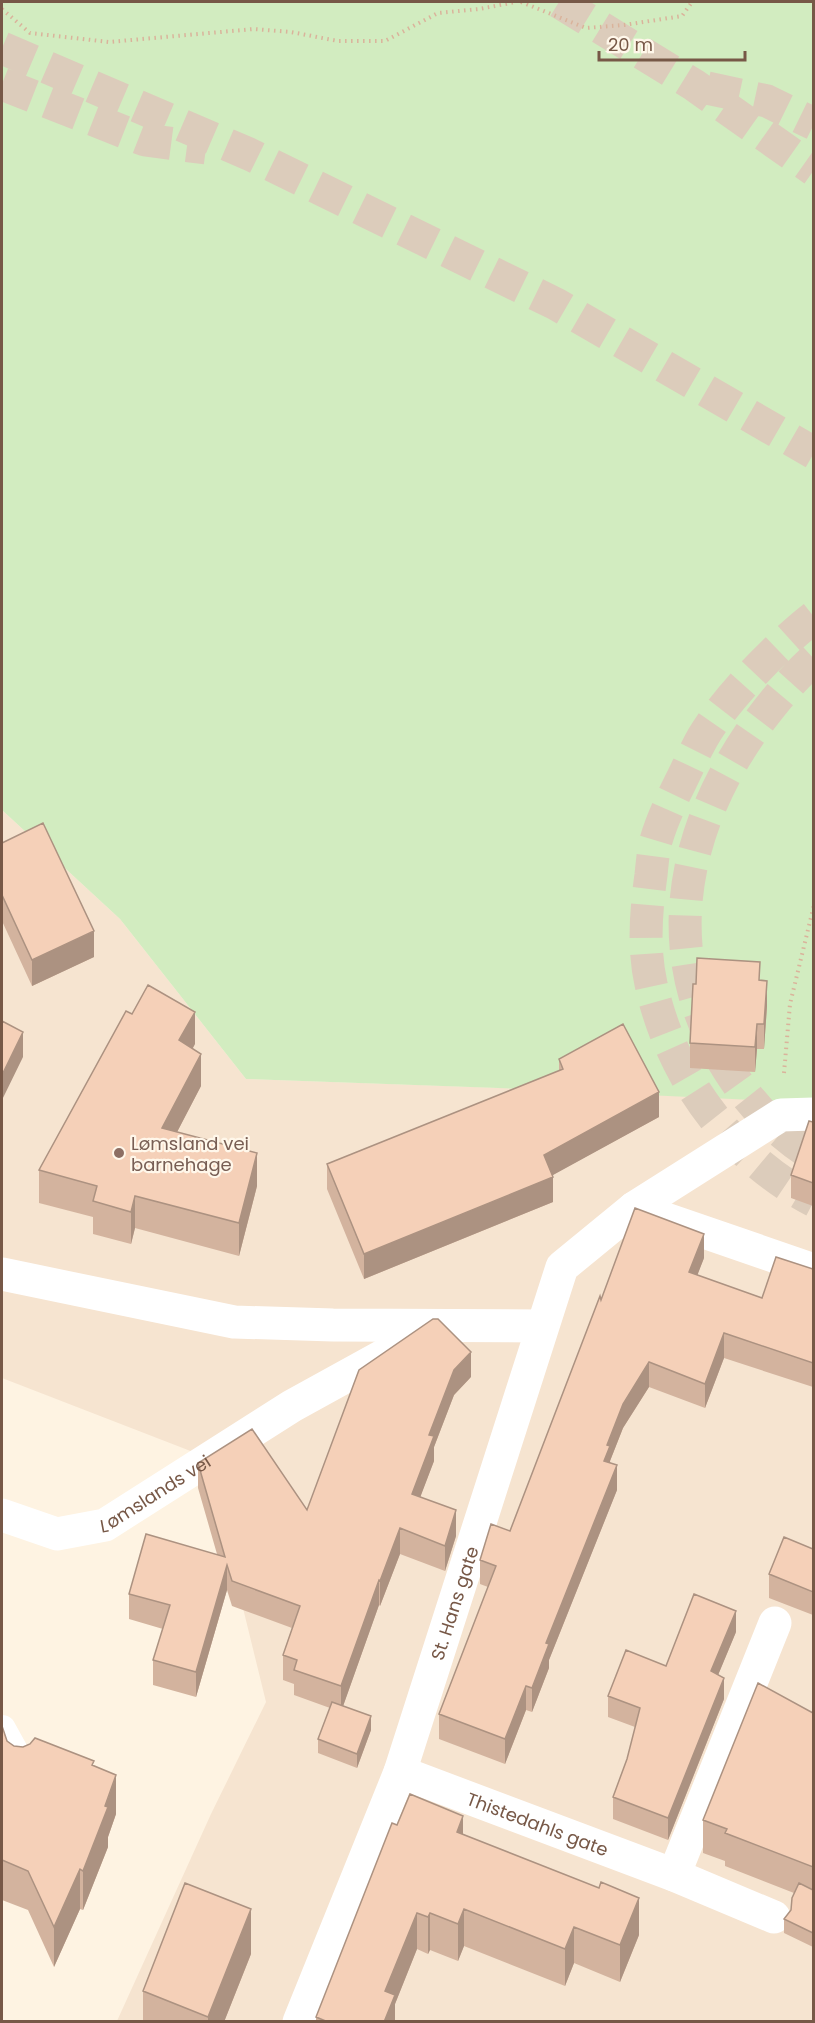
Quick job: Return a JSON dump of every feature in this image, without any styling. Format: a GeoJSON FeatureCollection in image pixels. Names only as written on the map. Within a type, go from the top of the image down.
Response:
{"type":"FeatureCollection","features":[{"type":"Feature","properties":{"kind":"street"},"geometry":{"type":"LineString","coordinates":[[781,1115],[813,1113]]}},
{"type":"Feature","properties":{"kind":"street","name":"St. Hans gate"},"geometry":{"type":"LineString","coordinates":[[299,2022],[400,1772],[562,1267],[634,1208],[781,1115]]}},
{"type":"Feature","properties":{"kind":"street"},"geometry":{"type":"LineString","coordinates":[[634,1208],[813,1270]]}},
{"type":"Feature","properties":{"kind":"street"},"geometry":{"type":"LineString","coordinates":[[2,1274],[234,1322],[542,1326]]}},
{"type":"Feature","properties":{"kind":"street","name":"Lømslands vei"},"geometry":{"type":"LineString","coordinates":[[2,1515],[57,1534],[105,1525],[292,1406],[390,1352],[417,1325]]}},
{"type":"Feature","properties":{"kind":"street"},"geometry":{"type":"LineString","coordinates":[[674,1875],[775,1623]]}},
{"type":"Feature","properties":{"kind":"street","name":"Thistedahls gate"},"geometry":{"type":"LineString","coordinates":[[400,1772],[674,1875],[774,1917]]}},
{"type":"Feature","properties":{"kind":"lane"},"geometry":{"type":"LineString","coordinates":[[2,1729],[18,1758],[20,1771]]}},
{"type":"Feature","properties":{"kind":"path"},"geometry":{"type":"LineString","coordinates":[[2,9],[30,33],[109,42],[254,29],[291,32],[338,41],[385,41],[438,14],[516,2]]}},
{"type":"Feature","properties":{"kind":"path"},"geometry":{"type":"LineString","coordinates":[[521,2],[585,27],[624,25],[682,16],[692,2]]}},
{"type":"Feature","properties":{"kind":"path"},"geometry":{"type":"LineString","coordinates":[[781,1115],[790,1004],[813,905]]}},
{"type":"Feature","properties":{"kind":"shaded area"},"geometry":{"type":"Polygon","coordinates":[[[2,810],[120,919],[246,1079],[813,1099],[813,2021],[117,2021],[211,1814],[266,1702],[206,1457],[2,1378],[2,810]]]}},
{"type":"Feature","properties":{"kind":"green space"},"geometry":{"type":"Polygon","coordinates":[[[2,2],[813,2],[813,1099],[775,1101],[246,1079],[120,919],[2,810],[2,2]]]}},
{"type":"Feature","properties":{"kind":"building"},"geometry":{"type":"Polygon","coordinates":[[[43,823],[94,931],[32,960],[2,895],[2,843],[43,823]]]}},
{"type":"Feature","properties":{"kind":"building"},"geometry":{"type":"Polygon","coordinates":[[[697,958],[760,962],[759,980],[767,981],[764,1024],[757,1024],[755,1047],[690,1043],[693,984],[696,984],[697,958]]]}},
{"type":"Feature","properties":{"kind":"building"},"geometry":{"type":"Polygon","coordinates":[[[148,985],[195,1012],[179,1040],[201,1054],[162,1128],[257,1153],[239,1223],[135,1196],[131,1212],[93,1201],[97,1186],[39,1170],[126,1011],[132,1014],[148,985]]]}},
{"type":"Feature","properties":{"kind":"building"},"geometry":{"type":"Polygon","coordinates":[[[2,1021],[23,1032],[2,1075],[2,1021]]]}},
{"type":"Feature","properties":{"kind":"building"},"geometry":{"type":"Polygon","coordinates":[[[623,1024],[659,1092],[544,1155],[553,1177],[364,1254],[327,1164],[563,1069],[559,1059],[623,1024]]]}},
{"type":"Feature","properties":{"kind":"building"},"geometry":{"type":"Polygon","coordinates":[[[809,1121],[813,1122],[813,1183],[791,1175],[809,1121]]]}},
{"type":"Feature","properties":{"kind":"building"},"geometry":{"type":"Polygon","coordinates":[[[635,1208],[704,1234],[689,1272],[762,1298],[776,1257],[813,1269],[813,1363],[724,1333],[705,1384],[649,1362],[623,1404],[607,1445],[610,1446],[604,1461],[617,1465],[546,1643],[549,1644],[532,1688],[526,1686],[505,1739],[439,1714],[496,1566],[480,1560],[491,1524],[510,1531],[635,1208]]]}},
{"type":"Feature","properties":{"kind":"building"},"geometry":{"type":"Polygon","coordinates":[[[433,1319],[438,1319],[471,1352],[454,1370],[429,1435],[434,1436],[412,1494],[456,1510],[445,1546],[400,1528],[341,1686],[294,1670],[297,1660],[283,1655],[300,1606],[232,1581],[227,1565],[196,1672],[153,1660],[170,1605],[129,1594],[146,1534],[225,1557],[198,1463],[252,1429],[307,1510],[359,1370],[433,1319]]]}},
{"type":"Feature","properties":{"kind":"building"},"geometry":{"type":"Polygon","coordinates":[[[784,1537],[813,1549],[813,1592],[769,1574],[784,1537]]]}},
{"type":"Feature","properties":{"kind":"building"},"geometry":{"type":"Polygon","coordinates":[[[694,1594],[736,1611],[711,1671],[724,1678],[668,1818],[613,1797],[627,1759],[640,1708],[608,1696],[626,1650],[666,1666],[694,1594]]]}},
{"type":"Feature","properties":{"kind":"building"},"geometry":{"type":"Polygon","coordinates":[[[758,1683],[813,1713],[813,1867],[725,1833],[727,1829],[703,1820],[758,1683]]]}},
{"type":"Feature","properties":{"kind":"building"},"geometry":{"type":"Polygon","coordinates":[[[332,1702],[371,1716],[357,1754],[318,1739],[332,1702]]]}},
{"type":"Feature","properties":{"kind":"building"},"geometry":{"type":"Polygon","coordinates":[[[2,1726],[7,1741],[14,1746],[23,1747],[35,1738],[94,1761],[92,1765],[116,1775],[105,1806],[108,1807],[83,1871],[80,1869],[54,1927],[28,1871],[2,1860],[2,1726]]]}},
{"type":"Feature","properties":{"kind":"building"},"geometry":{"type":"Polygon","coordinates":[[[410,1794],[463,1816],[457,1832],[599,1888],[601,1882],[639,1898],[620,1945],[574,1927],[565,1949],[464,1909],[458,1924],[430,1913],[428,1917],[417,1913],[385,1991],[395,1995],[384,2022],[328,2022],[316,2017],[392,1823],[397,1825],[410,1794]]]}},
{"type":"Feature","properties":{"kind":"building"},"geometry":{"type":"Polygon","coordinates":[[[185,1883],[251,1909],[208,2017],[143,1991],[185,1883]]]}},
{"type":"Feature","properties":{"kind":"building"},"geometry":{"type":"Polygon","coordinates":[[[799,1883],[813,1890],[813,1933],[784,1919],[791,1910],[792,1898],[799,1883]]]}},
{"type":"Feature","properties":{"kind":"tunnel"},"geometry":{"type":"LineString","coordinates":[[559,2],[694,85],[814,170]]}},
{"type":"Feature","properties":{"kind":"tunnel"},"geometry":{"type":"LineString","coordinates":[[2,48],[249,154],[556,304],[814,453]]}},
{"type":"Feature","properties":{"kind":"tunnel"},"geometry":{"type":"LineString","coordinates":[[2,84],[145,140],[206,148]]}},
{"type":"Feature","properties":{"kind":"tunnel"},"geometry":{"type":"LineString","coordinates":[[707,88],[767,101],[814,124]]}},
{"type":"Feature","properties":{"kind":"tunnel"},"geometry":{"type":"LineString","coordinates":[[814,617],[754,673],[725,706],[700,742],[670,804],[655,844],[646,930],[648,970],[660,1018],[673,1051],[689,1081],[708,1110],[731,1137],[784,1183],[814,1201]]}},
{"type":"Feature","properties":{"kind":"tunnel"},"geometry":{"type":"LineString","coordinates":[[814,659],[782,692],[754,728],[729,768],[709,810],[695,852],[687,896],[686,939],[692,983],[706,1026],[728,1069],[766,1117],[788,1138],[814,1156]]}},
{"type":"Feature","properties":{"kind":"place","name":"Lømsland vei barnehage"},"geometry":{"type":"Point","coordinates":[119,1153]}}]}
